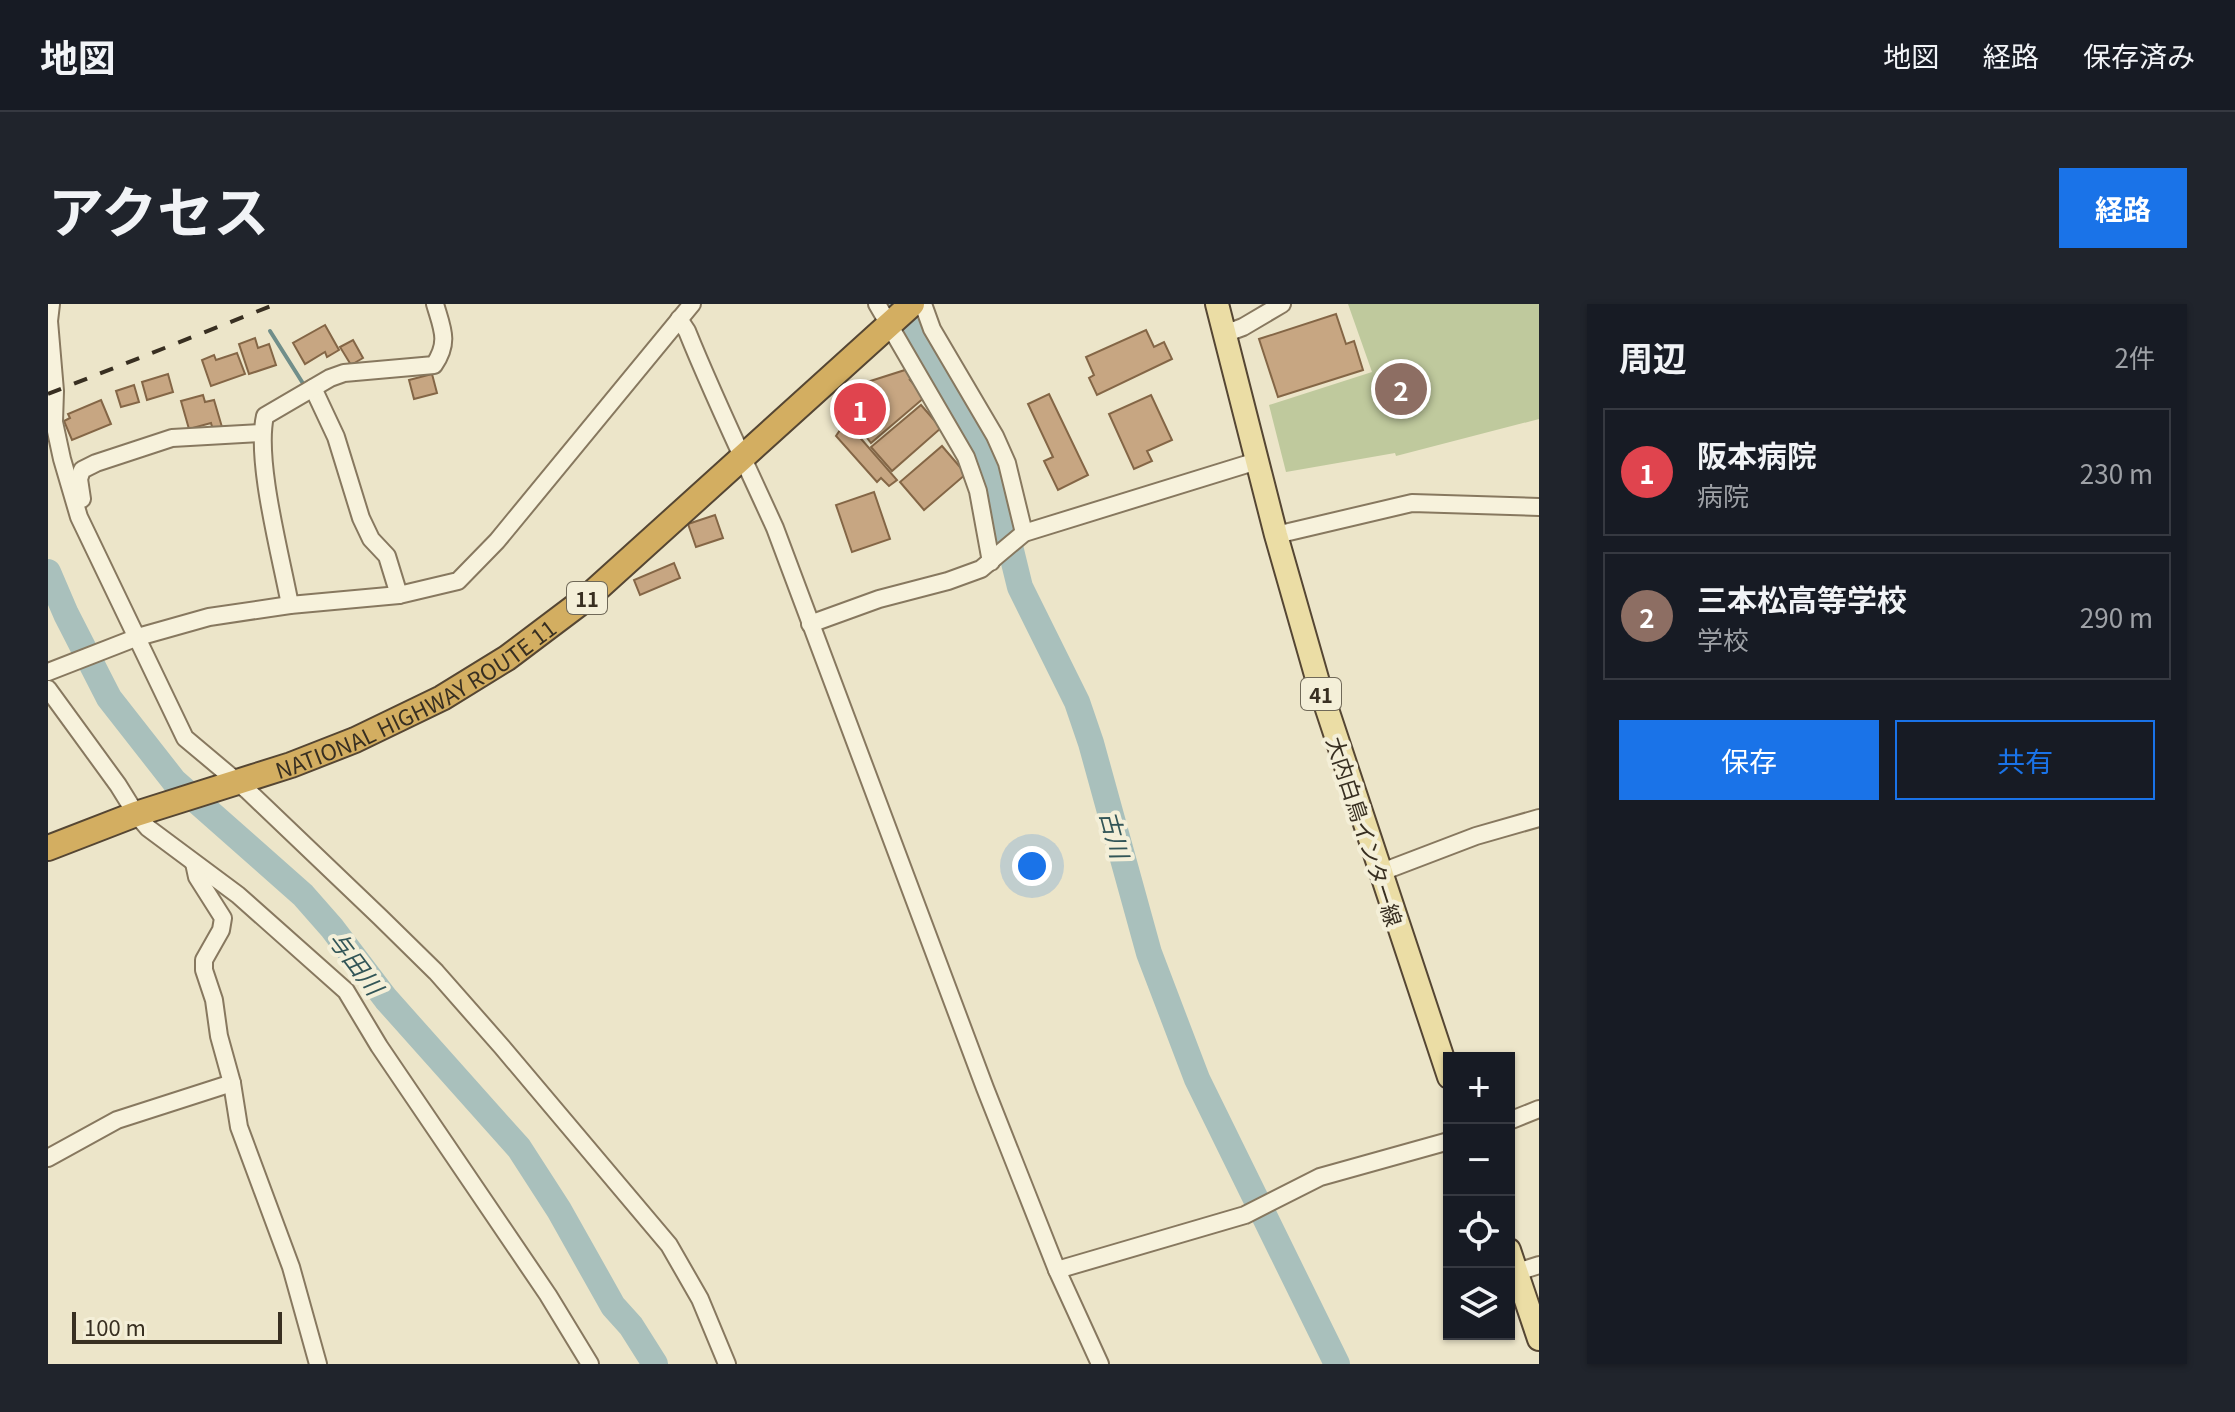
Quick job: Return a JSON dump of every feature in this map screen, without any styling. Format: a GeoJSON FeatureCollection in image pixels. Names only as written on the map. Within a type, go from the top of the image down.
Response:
{"type":"FeatureCollection","features":[{"type":"Feature","properties":{"kind":"highway","name":"NATIONAL HIGHWAY ROUTE 11"},"geometry":{"type":"LineString","coordinates":[[48,848],[147,811],[291,765],[392,724],[507,658],[588,597],[744,456],[886,317],[912,304]]}},
{"type":"Feature","properties":{"kind":"main road","name":"大内白鳥インター線"},"geometry":{"type":"LineString","coordinates":[[1217,304],[1276,535],[1318,682],[1443,1060]]}},
{"type":"Feature","properties":{"kind":"main road"},"geometry":{"type":"LineString","coordinates":[[1515,1266],[1539,1339]]}},
{"type":"Feature","properties":{"kind":"street"},"geometry":{"type":"LineString","coordinates":[[51,304],[49,321],[55,391],[54,422],[79,517],[185,738],[229,783],[436,972],[669,1245],[700,1299],[727,1364]]}},
{"type":"Feature","properties":{"kind":"street"},"geometry":{"type":"LineString","coordinates":[[290,605],[267,481],[261,433],[265,416],[344,373],[434,365],[443,352],[444,337],[435,304]]}},
{"type":"Feature","properties":{"kind":"street"},"geometry":{"type":"LineString","coordinates":[[923,304],[932,329],[995,436],[1007,463],[1022,535]]}},
{"type":"Feature","properties":{"kind":"street"},"geometry":{"type":"LineString","coordinates":[[1224,334],[1243,327],[1282,304]]}},
{"type":"Feature","properties":{"kind":"street"},"geometry":{"type":"LineString","coordinates":[[687,308],[687,331],[721,415],[744,456],[775,528],[980,1075],[1057,1270],[1100,1364]]}},
{"type":"Feature","properties":{"kind":"street"},"geometry":{"type":"LineString","coordinates":[[50,671],[135,639],[209,617],[290,605],[399,595],[449,585],[468,573],[687,308]]}},
{"type":"Feature","properties":{"kind":"street"},"geometry":{"type":"LineString","coordinates":[[886,317],[966,457],[978,491],[994,559]]}},
{"type":"Feature","properties":{"kind":"street"},"geometry":{"type":"LineString","coordinates":[[313,388],[336,437],[361,518],[371,539],[387,556],[399,595]]}},
{"type":"Feature","properties":{"kind":"street"},"geometry":{"type":"LineString","coordinates":[[79,517],[83,505],[79,479],[82,470],[96,463],[172,438],[261,433]]}},
{"type":"Feature","properties":{"kind":"street"},"geometry":{"type":"LineString","coordinates":[[810,624],[879,599],[981,569],[1022,535],[1257,461]]}},
{"type":"Feature","properties":{"kind":"street"},"geometry":{"type":"LineString","coordinates":[[1276,535],[1412,503],[1539,507]]}},
{"type":"Feature","properties":{"kind":"street"},"geometry":{"type":"LineString","coordinates":[[48,689],[118,785],[147,811],[148,828],[238,895],[346,991],[379,1046],[548,1295],[590,1364]]}},
{"type":"Feature","properties":{"kind":"street"},"geometry":{"type":"LineString","coordinates":[[1379,873],[1476,836],[1539,818]]}},
{"type":"Feature","properties":{"kind":"street"},"geometry":{"type":"LineString","coordinates":[[194,863],[197,877],[223,918],[221,930],[204,960],[204,970],[214,1000],[239,1127],[291,1267],[318,1364]]}},
{"type":"Feature","properties":{"kind":"street"},"geometry":{"type":"LineString","coordinates":[[48,1158],[117,1120],[232,1083]]}},
{"type":"Feature","properties":{"kind":"street"},"geometry":{"type":"LineString","coordinates":[[1515,1119],[1539,1109]]}},
{"type":"Feature","properties":{"kind":"street"},"geometry":{"type":"LineString","coordinates":[[1057,1270],[1245,1215],[1320,1177],[1443,1143]]}},
{"type":"Feature","properties":{"kind":"street"},"geometry":{"type":"LineString","coordinates":[[1517,1272],[1539,1265]]}},
{"type":"Feature","properties":{"kind":"green space"},"geometry":{"type":"Polygon","coordinates":[[[1348,304],[1539,304],[1539,419],[1396,456],[1395,453],[1286,472],[1269,405],[1372,372],[1348,304]]]}},
{"type":"Feature","properties":{"kind":"building"},"geometry":{"type":"Polygon","coordinates":[[[1336,314],[1346,344],[1354,341],[1363,370],[1278,397],[1259,339],[1336,314]]]}},
{"type":"Feature","properties":{"kind":"building"},"geometry":{"type":"Polygon","coordinates":[[[325,325],[339,350],[327,357],[325,352],[305,364],[293,343],[325,325]]]}},
{"type":"Feature","properties":{"kind":"building"},"geometry":{"type":"Polygon","coordinates":[[[1146,330],[1154,347],[1164,342],[1172,359],[1097,395],[1089,378],[1094,375],[1086,357],[1146,330]]]}},
{"type":"Feature","properties":{"kind":"building"},"geometry":{"type":"Polygon","coordinates":[[[255,338],[258,348],[269,344],[276,365],[249,374],[239,344],[255,338]]]}},
{"type":"Feature","properties":{"kind":"building"},"geometry":{"type":"Polygon","coordinates":[[[353,340],[363,358],[351,365],[340,347],[353,340]]]}},
{"type":"Feature","properties":{"kind":"building"},"geometry":{"type":"Polygon","coordinates":[[[237,353],[245,374],[211,386],[202,360],[214,355],[216,360],[237,353]]]}},
{"type":"Feature","properties":{"kind":"building"},"geometry":{"type":"Polygon","coordinates":[[[905,370],[925,397],[871,443],[858,426],[862,423],[859,420],[872,410],[861,384],[905,370]]]}},
{"type":"Feature","properties":{"kind":"building"},"geometry":{"type":"Polygon","coordinates":[[[168,374],[173,392],[147,400],[142,382],[168,374]]]}},
{"type":"Feature","properties":{"kind":"building"},"geometry":{"type":"Polygon","coordinates":[[[432,374],[437,393],[414,399],[409,380],[432,374]]]}},
{"type":"Feature","properties":{"kind":"building"},"geometry":{"type":"Polygon","coordinates":[[[134,385],[139,402],[121,407],[116,391],[134,385]]]}},
{"type":"Feature","properties":{"kind":"building"},"geometry":{"type":"Polygon","coordinates":[[[1049,394],[1088,475],[1058,490],[1044,461],[1053,457],[1028,404],[1049,394]]]}},
{"type":"Feature","properties":{"kind":"building"},"geometry":{"type":"Polygon","coordinates":[[[203,395],[205,402],[214,400],[222,427],[213,430],[211,423],[189,429],[181,401],[203,395]]]}},
{"type":"Feature","properties":{"kind":"building"},"geometry":{"type":"Polygon","coordinates":[[[1151,395],[1172,440],[1147,451],[1152,461],[1134,469],[1109,414],[1151,395]]]}},
{"type":"Feature","properties":{"kind":"building"},"geometry":{"type":"Polygon","coordinates":[[[101,400],[111,424],[72,440],[64,421],[70,418],[68,414],[101,400]]]}},
{"type":"Feature","properties":{"kind":"building"},"geometry":{"type":"Polygon","coordinates":[[[921,405],[941,428],[892,471],[871,447],[921,405]]]}},
{"type":"Feature","properties":{"kind":"building"},"geometry":{"type":"Polygon","coordinates":[[[849,425],[897,480],[889,486],[881,478],[877,482],[836,436],[849,425]]]}},
{"type":"Feature","properties":{"kind":"building"},"geometry":{"type":"Polygon","coordinates":[[[942,446],[966,474],[924,510],[900,482],[942,446]]]}},
{"type":"Feature","properties":{"kind":"building"},"geometry":{"type":"Polygon","coordinates":[[[874,492],[890,539],[852,552],[836,505],[874,492]]]}},
{"type":"Feature","properties":{"kind":"building"},"geometry":{"type":"Polygon","coordinates":[[[715,515],[723,538],[696,547],[688,524],[715,515]]]}},
{"type":"Feature","properties":{"kind":"building"},"geometry":{"type":"Polygon","coordinates":[[[674,563],[680,578],[640,595],[634,580],[674,563]]]}},
{"type":"Feature","properties":{"kind":"waterway","name":"古川"},"geometry":{"type":"LineString","coordinates":[[902,304],[935,370],[978,436],[994,481],[1020,587],[1077,702],[1149,953],[1197,1079],[1337,1364]]}},
{"type":"Feature","properties":{"kind":"waterway"},"geometry":{"type":"LineString","coordinates":[[270,331],[304,385]]}},
{"type":"Feature","properties":{"kind":"waterway","name":"与田川"},"geometry":{"type":"LineString","coordinates":[[48,572],[109,698],[174,781],[303,895],[386,999],[519,1148],[559,1210],[613,1306],[631,1326],[655,1364]]}},
{"type":"Feature","properties":{"kind":"railway"},"geometry":{"type":"LineString","coordinates":[[48,394],[276,304]]}},
{"type":"Feature","properties":{"kind":"place","name":"三本松高等学校"},"geometry":{"type":"Point","coordinates":[1401,389]}},
{"type":"Feature","properties":{"kind":"place","name":"阪本病院"},"geometry":{"type":"Point","coordinates":[860,409]}}]}
